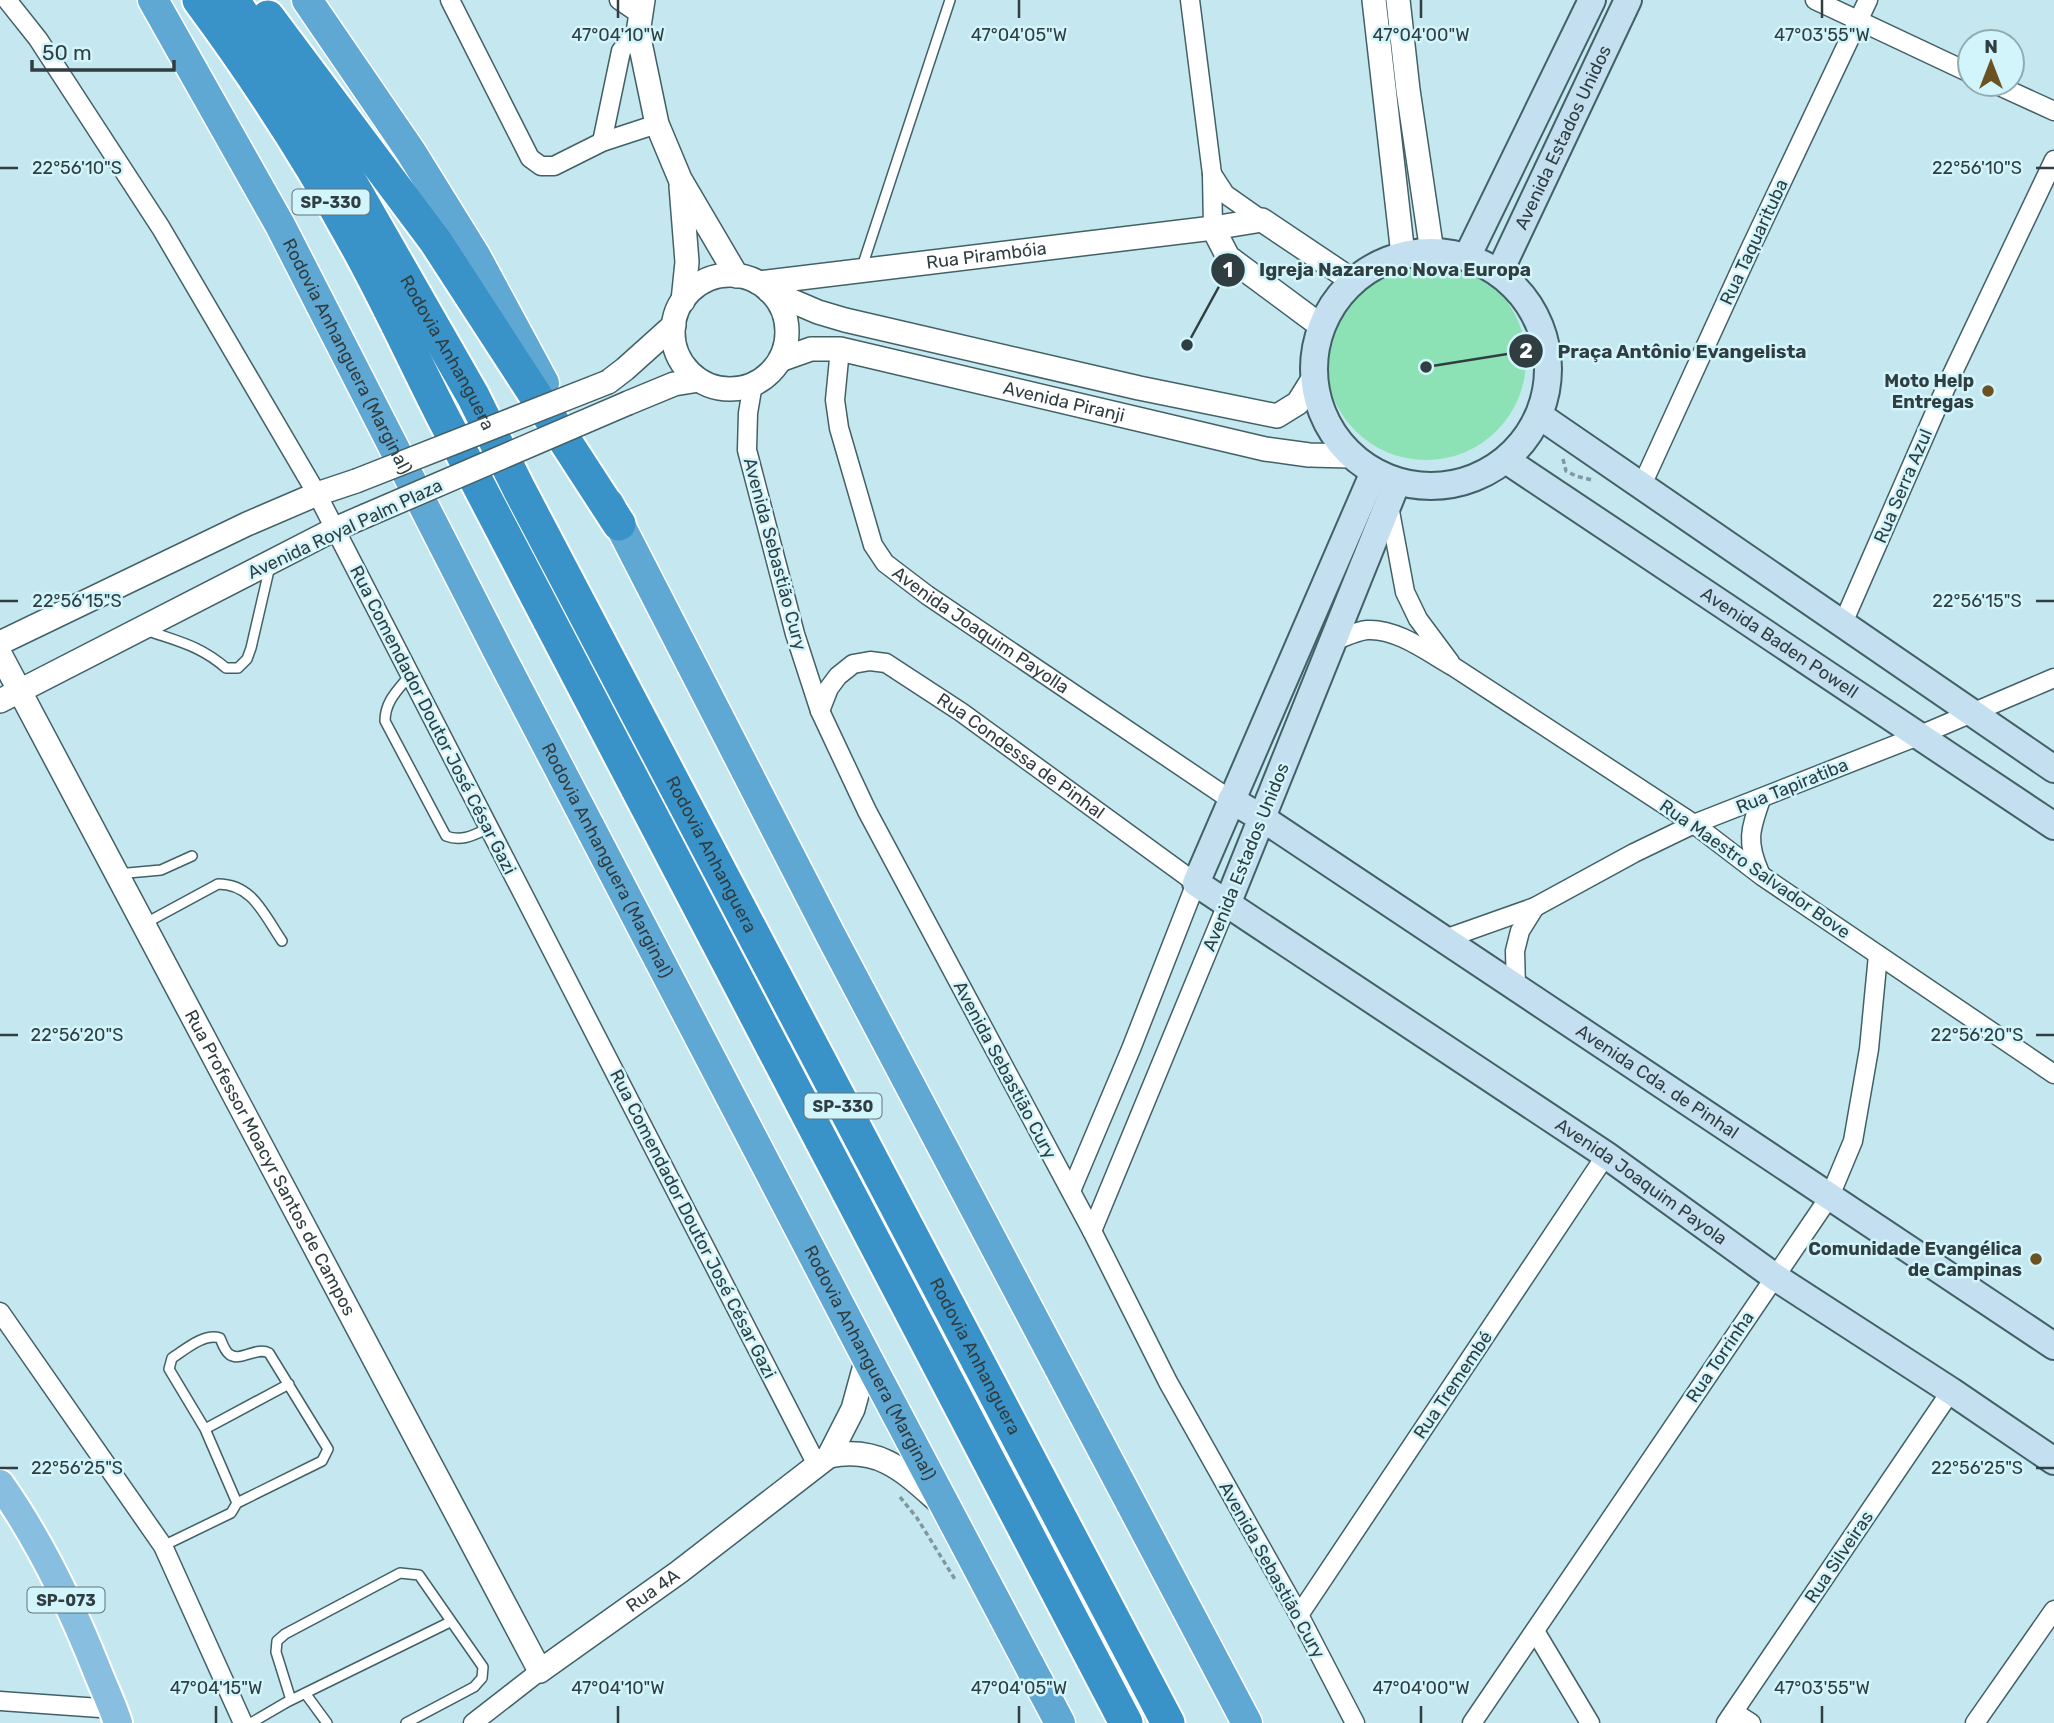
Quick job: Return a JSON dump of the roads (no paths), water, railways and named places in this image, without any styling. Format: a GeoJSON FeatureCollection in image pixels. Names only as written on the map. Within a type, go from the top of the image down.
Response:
{"type":"FeatureCollection","features":[{"type":"Feature","properties":{"kind":"highway","name":"Rodovia Anhanguera (Marginal)"},"geometry":{"type":"LineString","coordinates":[[153,0],[280,225],[500,655],[1060,1723]]}},
{"type":"Feature","properties":{"kind":"highway","name":"Rodovia Anhanguera"},"geometry":{"type":"LineString","coordinates":[[199,0],[244,61],[355,242],[443,417],[1126,1723]]}},
{"type":"Feature","properties":{"kind":"highway","name":"Rodovia Anhanguera"},"geometry":{"type":"LineString","coordinates":[[233,0],[347,176],[473,396],[525,501],[1168,1723]]}},
{"type":"Feature","properties":{"kind":"highway"},"geometry":{"type":"LineString","coordinates":[[255,0],[436,242],[619,524]]}},
{"type":"Feature","properties":{"kind":"highway"},"geometry":{"type":"LineString","coordinates":[[307,0],[411,152],[476,257],[619,524],[830,934],[1247,1723]]}},
{"type":"Feature","properties":{"kind":"main road","name":"Avenida Estados Unidos"},"geometry":{"type":"LineString","coordinates":[[1467,257],[1591,0]]}},
{"type":"Feature","properties":{"kind":"main road","name":"Avenida Estados Unidos"},"geometry":{"type":"LineString","coordinates":[[1499,273],[1628,0]]}},
{"type":"Feature","properties":{"kind":"main road"},"geometry":{"type":"LineString","coordinates":[[1432,252],[1467,257],[1499,273],[1527,302],[1545,337],[1549,377],[1540,416],[1526,440],[1506,460],[1473,479],[1460,482],[1435,487],[1386,485],[1351,456],[1330,431],[1319,406],[1313,379],[1314,352],[1321,326],[1335,301],[1353,281],[1377,265],[1403,255],[1432,252]]}},
{"type":"Feature","properties":{"kind":"main road"},"geometry":{"type":"LineString","coordinates":[[1540,416],[2054,769]]}},
{"type":"Feature","properties":{"kind":"main road","name":"Avenida Baden Powell"},"geometry":{"type":"LineString","coordinates":[[1506,460],[2054,826]]}},
{"type":"Feature","properties":{"kind":"main road","name":"Avenida Estados Unidos"},"geometry":{"type":"LineString","coordinates":[[1196,883],[1231,800],[1386,485]]}},
{"type":"Feature","properties":{"kind":"main road","name":"Avenida Estados Unidos"},"geometry":{"type":"LineString","coordinates":[[1228,902],[1334,641],[1386,485]]}},
{"type":"Feature","properties":{"kind":"main road","name":"Avenida Joaquim Payolla"},"geometry":{"type":"LineString","coordinates":[[1231,800],[1262,818]]}},
{"type":"Feature","properties":{"kind":"main road","name":"Avenida Cda. de Pinhal"},"geometry":{"type":"LineString","coordinates":[[1262,818],[2054,1345]]}},
{"type":"Feature","properties":{"kind":"main road","name":"Rua Condessa de Pinhal"},"geometry":{"type":"LineString","coordinates":[[1196,883],[1228,902]]}},
{"type":"Feature","properties":{"kind":"main road","name":"Avenida Joaquim Payola"},"geometry":{"type":"LineString","coordinates":[[1228,902],[1606,1155],[1775,1277],[2054,1461]]}},
{"type":"Feature","properties":{"kind":"main road","name":"SP-073"},"geometry":{"type":"LineString","coordinates":[[0,1484],[31,1530],[52,1570],[119,1718]]}},
{"type":"Feature","properties":{"kind":"street","name":"Rua Comendador Doutor José César Gazi"},"geometry":{"type":"LineString","coordinates":[[7,0],[45,49],[160,228],[317,494],[489,828],[823,1460]]}},
{"type":"Feature","properties":{"kind":"street"},"geometry":{"type":"LineString","coordinates":[[450,0],[530,158],[541,166],[554,166],[602,142],[657,124]]}},
{"type":"Feature","properties":{"kind":"street"},"geometry":{"type":"LineString","coordinates":[[619,0],[641,16],[657,124],[680,179],[737,276]]}},
{"type":"Feature","properties":{"kind":"street"},"geometry":{"type":"LineString","coordinates":[[1190,0],[1212,174],[1213,228],[1228,257],[1321,326]]}},
{"type":"Feature","properties":{"kind":"street"},"geometry":{"type":"LineString","coordinates":[[1374,0],[1403,255]]}},
{"type":"Feature","properties":{"kind":"street"},"geometry":{"type":"LineString","coordinates":[[1398,0],[1408,90],[1432,252]]}},
{"type":"Feature","properties":{"kind":"street"},"geometry":{"type":"LineString","coordinates":[[1815,0],[1956,66]]}},
{"type":"Feature","properties":{"kind":"street","name":"Rua Taquarituba"},"geometry":{"type":"LineString","coordinates":[[1642,485],[1868,0]]}},
{"type":"Feature","properties":{"kind":"street"},"geometry":{"type":"LineString","coordinates":[[602,142],[621,51],[632,37],[641,16]]}},
{"type":"Feature","properties":{"kind":"street"},"geometry":{"type":"LineString","coordinates":[[2026,98],[2054,111]]}},
{"type":"Feature","properties":{"kind":"street","name":"Rua Serra Azul"},"geometry":{"type":"LineString","coordinates":[[1843,624],[1946,387],[2054,160]]}},
{"type":"Feature","properties":{"kind":"street"},"geometry":{"type":"LineString","coordinates":[[1212,174],[1225,194],[1353,281]]}},
{"type":"Feature","properties":{"kind":"street"},"geometry":{"type":"LineString","coordinates":[[680,179],[687,262],[682,301],[674,326],[678,356],[687,370],[699,380],[726,389],[753,384],[769,374],[780,360],[786,342],[786,324],[780,306],[764,287],[737,276],[721,276],[693,289],[682,301]]}},
{"type":"Feature","properties":{"kind":"street"},"geometry":{"type":"LineString","coordinates":[[1213,228],[1262,220]]}},
{"type":"Feature","properties":{"kind":"street","name":"Rua Pirambóia"},"geometry":{"type":"LineString","coordinates":[[764,287],[861,272],[1213,228]]}},
{"type":"Feature","properties":{"kind":"street","name":"Avenida Piranji"},"geometry":{"type":"LineString","coordinates":[[764,287],[818,312],[845,320],[1139,388],[1278,416],[1298,402],[1313,379]]}},
{"type":"Feature","properties":{"kind":"street","name":"Avenida Royal Palm Plaza"},"geometry":{"type":"LineString","coordinates":[[0,643],[247,524],[317,494],[608,382],[674,326]]}},
{"type":"Feature","properties":{"kind":"street","name":"Avenida Piranji"},"geometry":{"type":"LineString","coordinates":[[780,360],[811,349],[839,349],[1265,449],[1309,455],[1351,456]]}},
{"type":"Feature","properties":{"kind":"street","name":"Avenida Joaquim Payolla"},"geometry":{"type":"LineString","coordinates":[[839,349],[835,400],[839,428],[873,545],[886,563],[927,595],[1231,800]]}},
{"type":"Feature","properties":{"kind":"street","name":"Avenida Royal Palm Plaza"},"geometry":{"type":"LineString","coordinates":[[10,696],[335,529],[674,384],[699,380]]}},
{"type":"Feature","properties":{"kind":"street","name":"Avenida Sebastião Cury"},"geometry":{"type":"LineString","coordinates":[[753,384],[748,413],[747,450],[795,634],[820,710],[867,811],[1071,1191],[1168,1382],[1299,1615],[1354,1723]]}},
{"type":"Feature","properties":{"kind":"street","name":"Rua Maestro Salvador Bove"},"geometry":{"type":"LineString","coordinates":[[1386,485],[1405,592],[1418,619],[1454,667]]}},
{"type":"Feature","properties":{"kind":"street","name":"Rua Maestro Salvador Bove"},"geometry":{"type":"LineString","coordinates":[[1334,641],[1364,630],[1379,630],[1454,667],[1694,824],[1762,876],[2054,1074]]}},
{"type":"Feature","properties":{"kind":"street","name":"Rua Professor Moacyr Santos de Campos"},"geometry":{"type":"LineString","coordinates":[[0,654],[10,696],[116,874],[540,1671]]}},
{"type":"Feature","properties":{"kind":"street","name":"Rua Condessa de Pinhal"},"geometry":{"type":"LineString","coordinates":[[820,710],[834,682],[853,664],[870,661],[886,663],[961,712],[1196,883]]}},
{"type":"Feature","properties":{"kind":"street","name":"Rua Tapiratiba"},"geometry":{"type":"LineString","coordinates":[[1442,940],[1535,907],[1694,824],[1761,800],[2054,678]]}},
{"type":"Feature","properties":{"kind":"street"},"geometry":{"type":"LineString","coordinates":[[1761,800],[1750,839],[1752,854],[1762,876]]}},
{"type":"Feature","properties":{"kind":"street","name":"Avenida Estados Unidos"},"geometry":{"type":"LineString","coordinates":[[1071,1191],[1131,1049],[1196,883]]}},
{"type":"Feature","properties":{"kind":"street","name":"Avenida Estados Unidos"},"geometry":{"type":"LineString","coordinates":[[1092,1231],[1228,902]]}},
{"type":"Feature","properties":{"kind":"street"},"geometry":{"type":"LineString","coordinates":[[1516,988],[1515,951],[1520,931],[1535,907]]}},
{"type":"Feature","properties":{"kind":"street","name":"Rua Torrinha"},"geometry":{"type":"LineString","coordinates":[[1472,1723],[1830,1196],[1853,1141],[1868,1049],[1878,955]]}},
{"type":"Feature","properties":{"kind":"street","name":"Rua Tremembé"},"geometry":{"type":"LineString","coordinates":[[1299,1615],[1606,1155]]}},
{"type":"Feature","properties":{"kind":"street"},"geometry":{"type":"LineString","coordinates":[[0,1312],[163,1546],[243,1723]]}},
{"type":"Feature","properties":{"kind":"street","name":"Rua 4A"},"geometry":{"type":"LineString","coordinates":[[473,1723],[540,1671],[678,1572],[823,1460],[853,1409],[867,1359]]}},
{"type":"Feature","properties":{"kind":"street","name":"Rua Silveiras"},"geometry":{"type":"LineString","coordinates":[[1730,1717],[1951,1391]]}},
{"type":"Feature","properties":{"kind":"street"},"geometry":{"type":"LineString","coordinates":[[823,1460],[849,1452],[886,1461],[946,1508]]}},
{"type":"Feature","properties":{"kind":"street"},"geometry":{"type":"LineString","coordinates":[[1975,1723],[2054,1610]]}},
{"type":"Feature","properties":{"kind":"street"},"geometry":{"type":"LineString","coordinates":[[1535,1631],[1590,1723]]}},
{"type":"Feature","properties":{"kind":"street"},"geometry":{"type":"LineString","coordinates":[[0,1701],[119,1718]]}},
{"type":"Feature","properties":{"kind":"street"},"geometry":{"type":"LineString","coordinates":[[1730,1717],[1751,1723]]}},
{"type":"Feature","properties":{"kind":"lane"},"geometry":{"type":"LineString","coordinates":[[861,272],[950,0]]}},
{"type":"Feature","properties":{"kind":"lane"},"geometry":{"type":"LineString","coordinates":[[141,628],[194,645],[226,668],[238,668],[247,659],[251,648],[271,562]]}},
{"type":"Feature","properties":{"kind":"lane"},"geometry":{"type":"LineString","coordinates":[[410,675],[389,700],[385,711],[385,721],[391,733],[446,836],[465,838],[489,828]]}},
{"type":"Feature","properties":{"kind":"lane"},"geometry":{"type":"LineString","coordinates":[[116,874],[161,870],[192,856]]}},
{"type":"Feature","properties":{"kind":"lane"},"geometry":{"type":"LineString","coordinates":[[142,924],[218,884],[230,884],[247,892],[282,941]]}},
{"type":"Feature","properties":{"kind":"lane"},"geometry":{"type":"LineString","coordinates":[[163,1546],[231,1513],[237,1503],[322,1461],[328,1449],[269,1353],[265,1350],[233,1356],[228,1354],[220,1338],[206,1337],[172,1357],[169,1369],[205,1429],[237,1503]]}},
{"type":"Feature","properties":{"kind":"lane"},"geometry":{"type":"LineString","coordinates":[[205,1429],[289,1384]]}},
{"type":"Feature","properties":{"kind":"lane"},"geometry":{"type":"LineString","coordinates":[[291,1700],[276,1652],[277,1641],[285,1634],[400,1573],[419,1575],[482,1667],[482,1678],[474,1687],[406,1723]]}},
{"type":"Feature","properties":{"kind":"lane"},"geometry":{"type":"LineString","coordinates":[[251,1723],[291,1700],[450,1622]]}},
{"type":"Feature","properties":{"kind":"lane"},"geometry":{"type":"LineString","coordinates":[[305,1693],[327,1723]]}},
{"type":"Feature","properties":{"kind":"place","name":"Igreja Nazareno Nova Europa"},"geometry":{"type":"Point","coordinates":[1187,345]}},
{"type":"Feature","properties":{"kind":"place","name":"Praça Antônio Evangelista"},"geometry":{"type":"Point","coordinates":[1426,367]}},
{"type":"Feature","properties":{"kind":"place","name":"Moto Help Entregas"},"geometry":{"type":"Point","coordinates":[1988,391]}},
{"type":"Feature","properties":{"kind":"place","name":"Comunidade Evangélica de Campinas"},"geometry":{"type":"Point","coordinates":[2036,1259]}}]}
